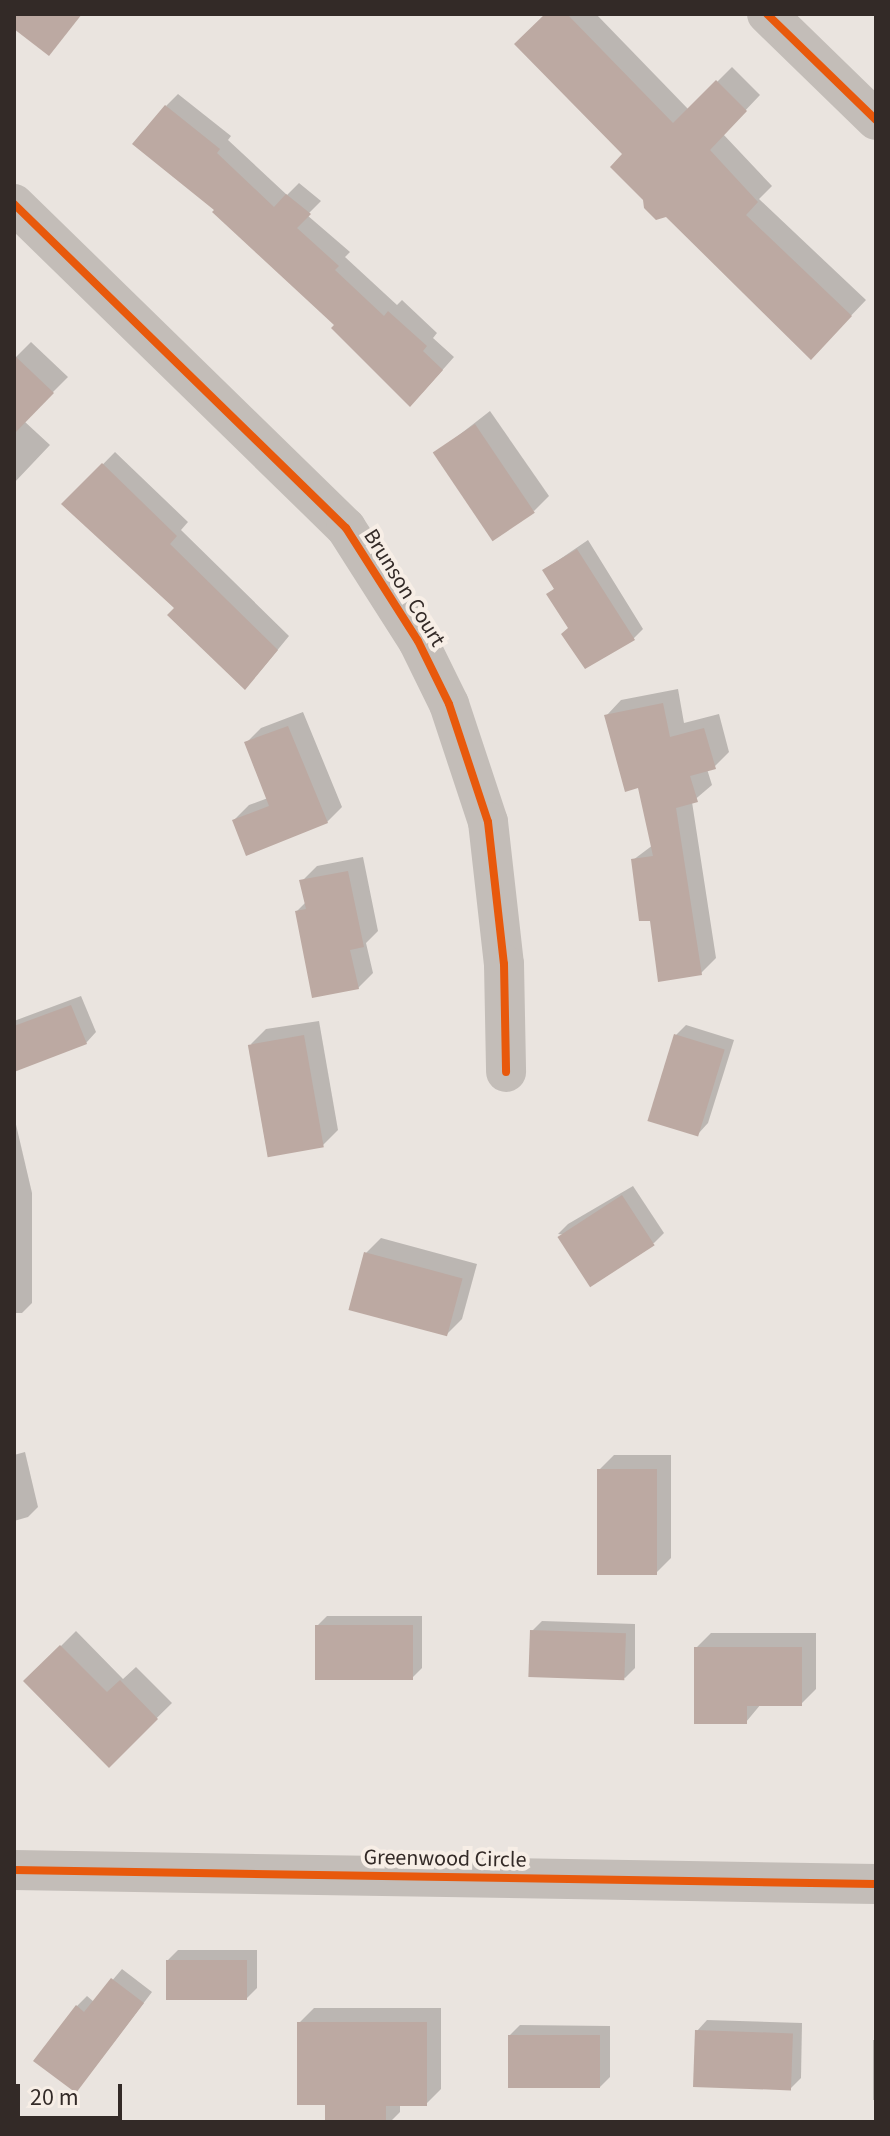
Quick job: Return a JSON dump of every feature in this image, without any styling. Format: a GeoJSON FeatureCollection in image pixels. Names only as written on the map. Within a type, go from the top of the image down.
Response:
{"type":"FeatureCollection","features":[{"type":"Feature","properties":{"kind":"street"},"geometry":{"type":"LineString","coordinates":[[767,14],[876,120]]}},
{"type":"Feature","properties":{"kind":"street","name":"Brunson Court"},"geometry":{"type":"LineString","coordinates":[[14,204],[346,528],[418,641],[449,704],[488,822],[504,964],[506,1072]]}},
{"type":"Feature","properties":{"kind":"street","name":"Greenwood Circle"},"geometry":{"type":"LineString","coordinates":[[14,1870],[876,1884]]}},
{"type":"Feature","properties":{"kind":"building"},"geometry":{"type":"Polygon","coordinates":[[[14,14],[82,14],[49,56],[14,29],[14,14]]]}},
{"type":"Feature","properties":{"kind":"building"},"geometry":{"type":"Polygon","coordinates":[[[545,14],[567,14],[673,123],[716,80],[747,111],[710,150],[758,202],[746,215],[852,316],[811,360],[666,217],[656,220],[644,208],[643,200],[610,167],[622,154],[514,44],[545,14]]]}},
{"type":"Feature","properties":{"kind":"building"},"geometry":{"type":"Polygon","coordinates":[[[165,105],[220,149],[217,153],[274,207],[286,194],[311,214],[297,228],[339,266],[335,270],[384,316],[388,311],[427,346],[423,351],[443,370],[410,407],[331,328],[334,325],[212,212],[214,210],[132,144],[165,105]]]}},
{"type":"Feature","properties":{"kind":"building"},"geometry":{"type":"Polygon","coordinates":[[[14,355],[54,393],[14,434],[14,355]]]}},
{"type":"Feature","properties":{"kind":"building"},"geometry":{"type":"Polygon","coordinates":[[[475,424],[535,513],[493,541],[433,453],[475,424]]]}},
{"type":"Feature","properties":{"kind":"building"},"geometry":{"type":"Polygon","coordinates":[[[102,463],[177,536],[170,544],[278,650],[245,690],[167,615],[174,608],[61,504],[102,463]]]}},
{"type":"Feature","properties":{"kind":"building"},"geometry":{"type":"Polygon","coordinates":[[[577,549],[635,640],[585,669],[561,634],[568,628],[546,594],[554,589],[542,570],[577,549]]]}},
{"type":"Feature","properties":{"kind":"building"},"geometry":{"type":"Polygon","coordinates":[[[663,703],[670,737],[704,728],[716,769],[690,776],[698,802],[676,808],[702,975],[658,982],[650,921],[639,921],[631,859],[653,856],[638,788],[625,792],[604,715],[663,703]]]}},
{"type":"Feature","properties":{"kind":"building"},"geometry":{"type":"Polygon","coordinates":[[[288,726],[328,823],[246,856],[232,820],[269,806],[244,742],[288,726]]]}},
{"type":"Feature","properties":{"kind":"building"},"geometry":{"type":"Polygon","coordinates":[[[348,871],[364,947],[350,950],[359,989],[312,998],[295,911],[306,909],[299,880],[348,871]]]}},
{"type":"Feature","properties":{"kind":"building"},"geometry":{"type":"Polygon","coordinates":[[[71,1005],[87,1044],[14,1072],[14,1026],[71,1005]]]}},
{"type":"Feature","properties":{"kind":"building"},"geometry":{"type":"Polygon","coordinates":[[[674,1034],[725,1049],[698,1137],[647,1121],[674,1034]]]}},
{"type":"Feature","properties":{"kind":"building"},"geometry":{"type":"Polygon","coordinates":[[[304,1035],[324,1147],[268,1157],[248,1045],[304,1035]]]}},
{"type":"Feature","properties":{"kind":"building"},"geometry":{"type":"Polygon","coordinates":[[[622,1195],[655,1245],[590,1287],[557,1237],[622,1195]]]}},
{"type":"Feature","properties":{"kind":"building"},"geometry":{"type":"Polygon","coordinates":[[[364,1252],[463,1278],[447,1336],[348,1310],[364,1252]]]}},
{"type":"Feature","properties":{"kind":"building"},"geometry":{"type":"Polygon","coordinates":[[[597,1469],[657,1469],[657,1575],[597,1575],[597,1469]]]}},
{"type":"Feature","properties":{"kind":"building"},"geometry":{"type":"Polygon","coordinates":[[[315,1625],[413,1625],[413,1680],[315,1680],[315,1625]]]}},
{"type":"Feature","properties":{"kind":"building"},"geometry":{"type":"Polygon","coordinates":[[[530,1630],[626,1633],[624,1680],[528,1677],[530,1630]]]}},
{"type":"Feature","properties":{"kind":"building"},"geometry":{"type":"Polygon","coordinates":[[[60,1645],[107,1692],[120,1680],[158,1719],[109,1768],[23,1681],[60,1645]]]}},
{"type":"Feature","properties":{"kind":"building"},"geometry":{"type":"Polygon","coordinates":[[[694,1647],[802,1647],[802,1706],[747,1706],[747,1724],[694,1724],[694,1647]]]}},
{"type":"Feature","properties":{"kind":"building"},"geometry":{"type":"Polygon","coordinates":[[[166,1960],[247,1960],[247,2000],[166,2000],[166,1960]]]}},
{"type":"Feature","properties":{"kind":"building"},"geometry":{"type":"Polygon","coordinates":[[[111,1978],[144,2003],[76,2093],[33,2061],[76,2005],[84,2012],[111,1978]]]}},
{"type":"Feature","properties":{"kind":"building"},"geometry":{"type":"Polygon","coordinates":[[[297,2022],[427,2022],[427,2106],[386,2106],[386,2122],[325,2122],[325,2105],[297,2105],[297,2022]]]}},
{"type":"Feature","properties":{"kind":"building"},"geometry":{"type":"Polygon","coordinates":[[[695,2030],[793,2033],[791,2090],[693,2087],[695,2030]]]}},
{"type":"Feature","properties":{"kind":"building"},"geometry":{"type":"Polygon","coordinates":[[[508,2035],[600,2035],[600,2088],[508,2088],[508,2035]]]}},
{"type":"Feature","properties":{"kind":"cycle path"},"geometry":{"type":"LineString","coordinates":[[767,14],[876,120]]}},
{"type":"Feature","properties":{"kind":"cycle path"},"geometry":{"type":"LineString","coordinates":[[14,204],[346,528],[418,641],[449,704],[488,822],[504,964],[506,1072]]}},
{"type":"Feature","properties":{"kind":"cycle path"},"geometry":{"type":"LineString","coordinates":[[14,1870],[876,1884]]}}]}
